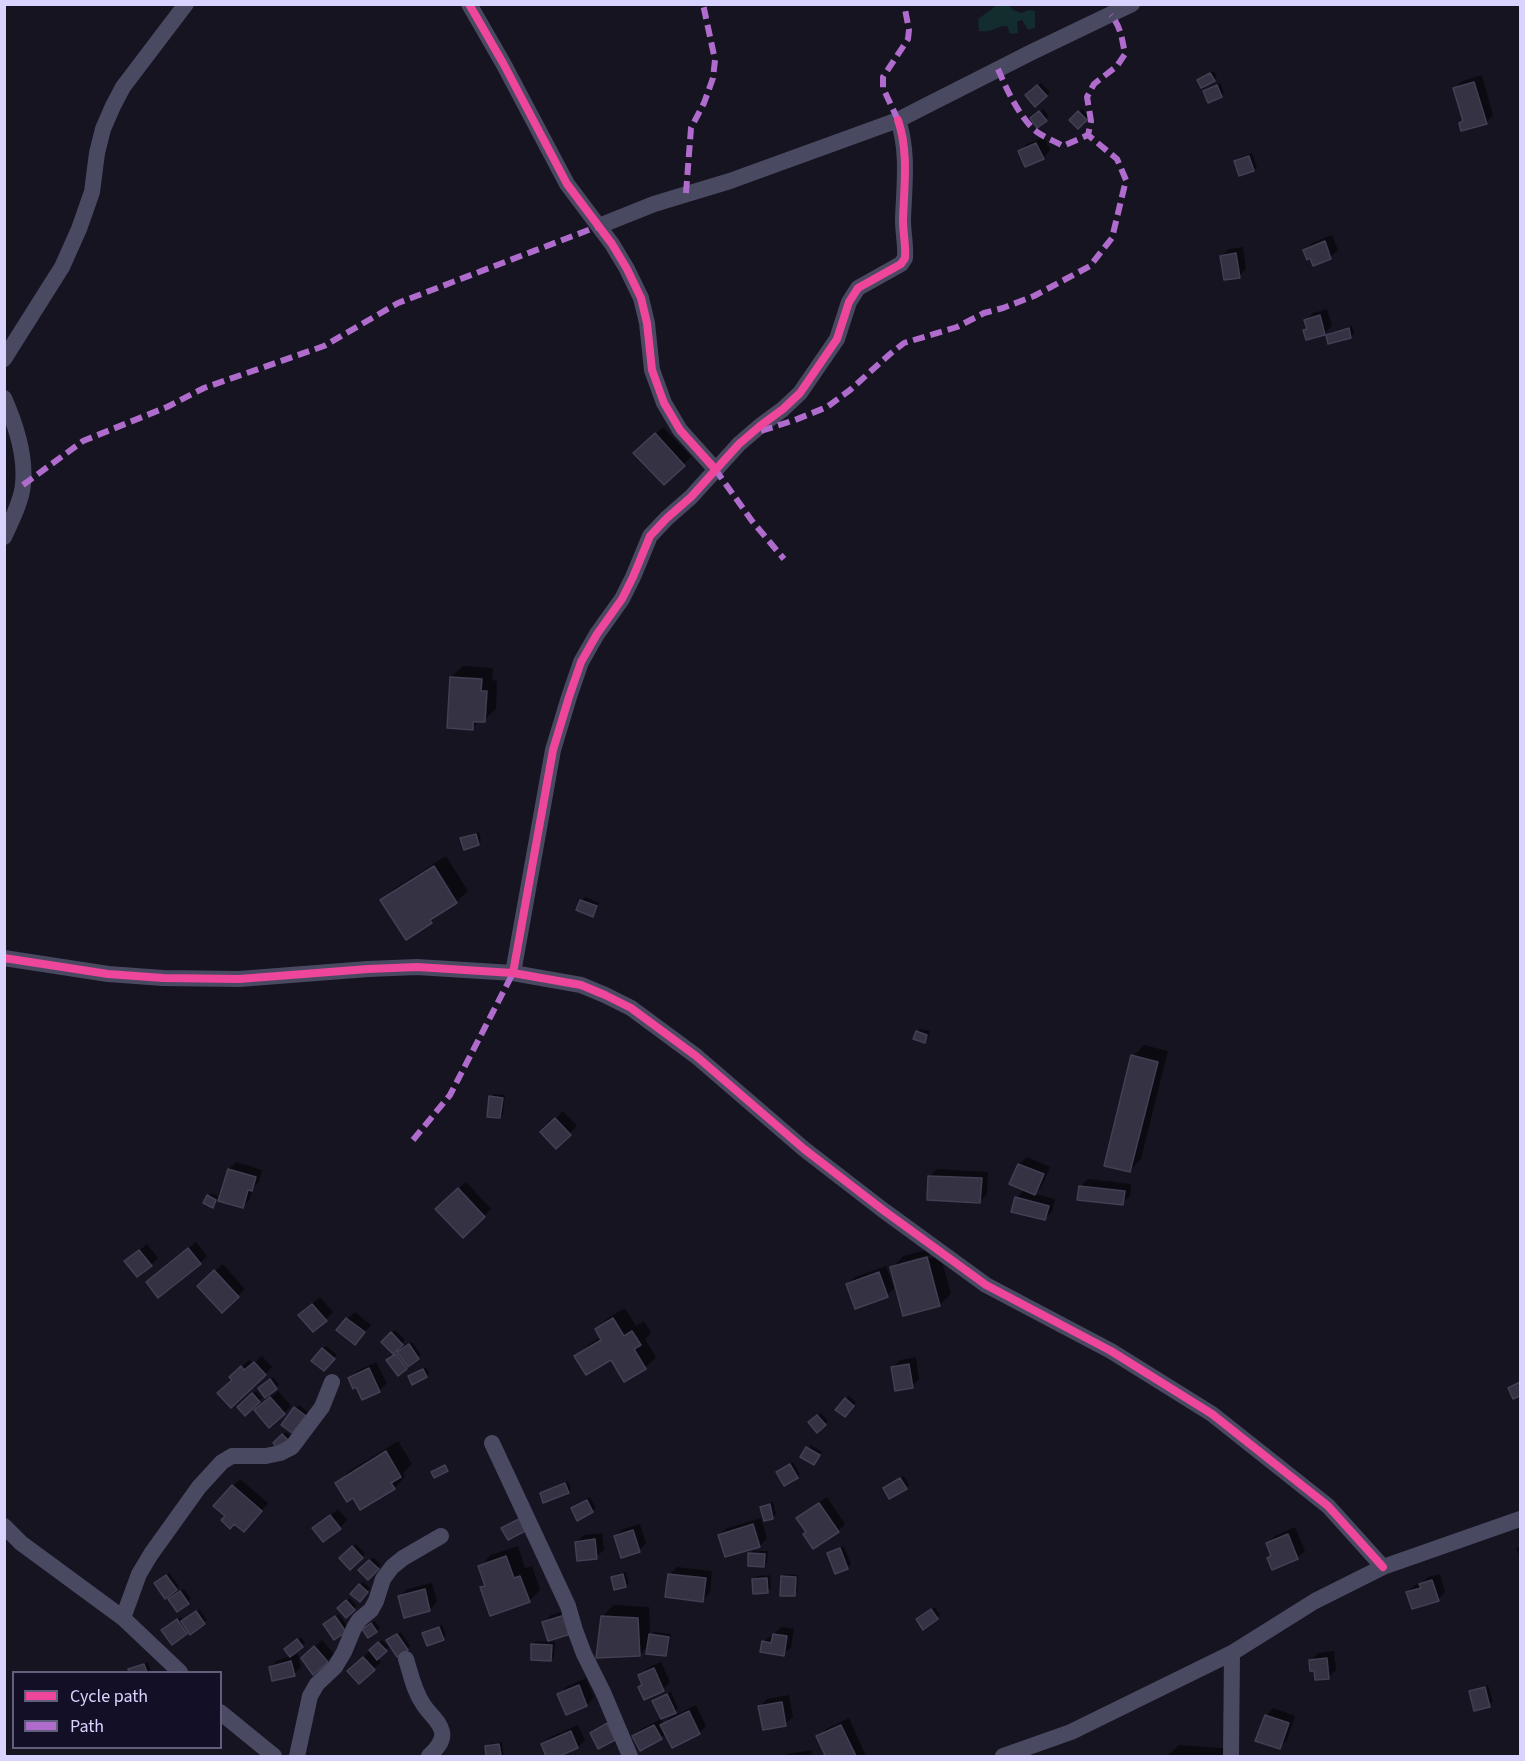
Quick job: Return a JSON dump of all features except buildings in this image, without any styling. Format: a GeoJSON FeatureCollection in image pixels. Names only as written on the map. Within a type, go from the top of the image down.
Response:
{"type":"FeatureCollection","features":[{"type":"Feature","properties":{"kind":"street"},"geometry":{"type":"LineString","coordinates":[[4,359],[62,267],[79,229],[92,192],[97,153],[112,106],[123,87],[186,4]]}},
{"type":"Feature","properties":{"kind":"street"},"geometry":{"type":"LineString","coordinates":[[469,4],[567,184],[612,244],[627,269],[641,297],[647,323],[652,370],[664,403],[680,430],[715,470]]}},
{"type":"Feature","properties":{"kind":"street"},"geometry":{"type":"LineString","coordinates":[[599,226],[654,204],[730,181],[898,120],[1132,4]]}},
{"type":"Feature","properties":{"kind":"street"},"geometry":{"type":"LineString","coordinates":[[513,973],[553,750],[581,662],[597,634],[622,599],[650,536],[691,497],[739,444],[800,393],[837,339],[849,302],[858,288],[901,264],[905,258],[904,145],[898,120]]}},
{"type":"Feature","properties":{"kind":"street"},"geometry":{"type":"LineString","coordinates":[[4,398],[15,422],[23,485],[4,537]]}},
{"type":"Feature","properties":{"kind":"street"},"geometry":{"type":"LineString","coordinates":[[4,958],[108,974],[163,978],[239,979],[407,968],[513,973],[581,985],[605,994],[631,1008],[696,1056],[804,1149],[986,1286],[1111,1351],[1212,1414],[1328,1506],[1383,1567]]}},
{"type":"Feature","properties":{"kind":"street"},"geometry":{"type":"LineString","coordinates":[[123,1618],[139,1574],[199,1487],[222,1462],[232,1456],[266,1456],[292,1447],[322,1407],[332,1382]]}},
{"type":"Feature","properties":{"kind":"street"},"geometry":{"type":"LineString","coordinates":[[492,1443],[568,1606],[584,1654],[630,1756]]}},
{"type":"Feature","properties":{"kind":"street"},"geometry":{"type":"LineString","coordinates":[[1003,1756],[1071,1732],[1232,1653],[1315,1601],[1383,1567],[1521,1519]]}},
{"type":"Feature","properties":{"kind":"street"},"geometry":{"type":"LineString","coordinates":[[4,1526],[21,1543],[123,1618],[179,1671]]}},
{"type":"Feature","properties":{"kind":"street"},"geometry":{"type":"LineString","coordinates":[[297,1756],[310,1696],[317,1684],[335,1667],[359,1620],[371,1610],[383,1579],[403,1558],[441,1536]]}},
{"type":"Feature","properties":{"kind":"street"},"geometry":{"type":"LineString","coordinates":[[1231,1756],[1232,1653]]}},
{"type":"Feature","properties":{"kind":"street"},"geometry":{"type":"LineString","coordinates":[[406,1659],[415,1690],[443,1734],[441,1743],[429,1756]]}},
{"type":"Feature","properties":{"kind":"street"},"geometry":{"type":"LineString","coordinates":[[222,1714],[274,1756]]}},
{"type":"Feature","properties":{"kind":"green space"},"geometry":{"type":"Polygon","coordinates":[[[997,5],[1009,5],[1013,10],[1022,13],[1029,10],[1035,11],[1035,28],[1028,30],[1022,20],[1017,22],[1018,33],[1010,34],[1007,26],[979,31],[978,19],[997,5]]]}},
{"type":"Feature","properties":{"kind":"marked path"},"geometry":{"type":"LineString","coordinates":[[686,193],[691,128],[704,103],[713,78],[715,60],[703,4]]}},
{"type":"Feature","properties":{"kind":"marked path"},"geometry":{"type":"LineString","coordinates":[[898,120],[883,88],[883,77],[908,39],[909,30],[904,4]]}},
{"type":"Feature","properties":{"kind":"marked path"},"geometry":{"type":"LineString","coordinates":[[998,69],[1019,111],[1037,132],[1063,146],[1088,135],[1091,121],[1087,97],[1094,84],[1117,66],[1125,54],[1119,29],[1111,15]]}},
{"type":"Feature","properties":{"kind":"marked path"},"geometry":{"type":"LineString","coordinates":[[761,431],[827,407],[904,343],[957,327],[984,313],[1034,296],[1090,266],[1112,238],[1126,180],[1117,159],[1088,135]]}},
{"type":"Feature","properties":{"kind":"marked path"},"geometry":{"type":"LineString","coordinates":[[23,485],[83,441],[167,407],[204,388],[324,346],[398,303],[599,226]]}},
{"type":"Feature","properties":{"kind":"marked path"},"geometry":{"type":"LineString","coordinates":[[715,469],[752,521],[784,559]]}},
{"type":"Feature","properties":{"kind":"marked path"},"geometry":{"type":"LineString","coordinates":[[413,1140],[450,1095],[513,973]]}},
{"type":"Feature","properties":{"kind":"cycle path"},"geometry":{"type":"LineString","coordinates":[[469,4],[567,184],[612,244],[627,269],[641,298],[647,323],[652,370],[664,403],[680,430],[715,469]]}},
{"type":"Feature","properties":{"kind":"cycle path"},"geometry":{"type":"LineString","coordinates":[[513,973],[553,750],[581,662],[597,634],[622,599],[650,536],[691,497],[739,444],[800,393],[837,339],[849,302],[858,288],[901,264],[905,258],[903,220],[905,157],[898,120]]}},
{"type":"Feature","properties":{"kind":"cycle path"},"geometry":{"type":"LineString","coordinates":[[4,958],[108,974],[163,978],[239,979],[417,967],[513,973],[581,985],[605,995],[631,1008],[696,1056],[804,1149],[986,1285],[1111,1351],[1212,1414],[1328,1506],[1383,1567]]}}]}
